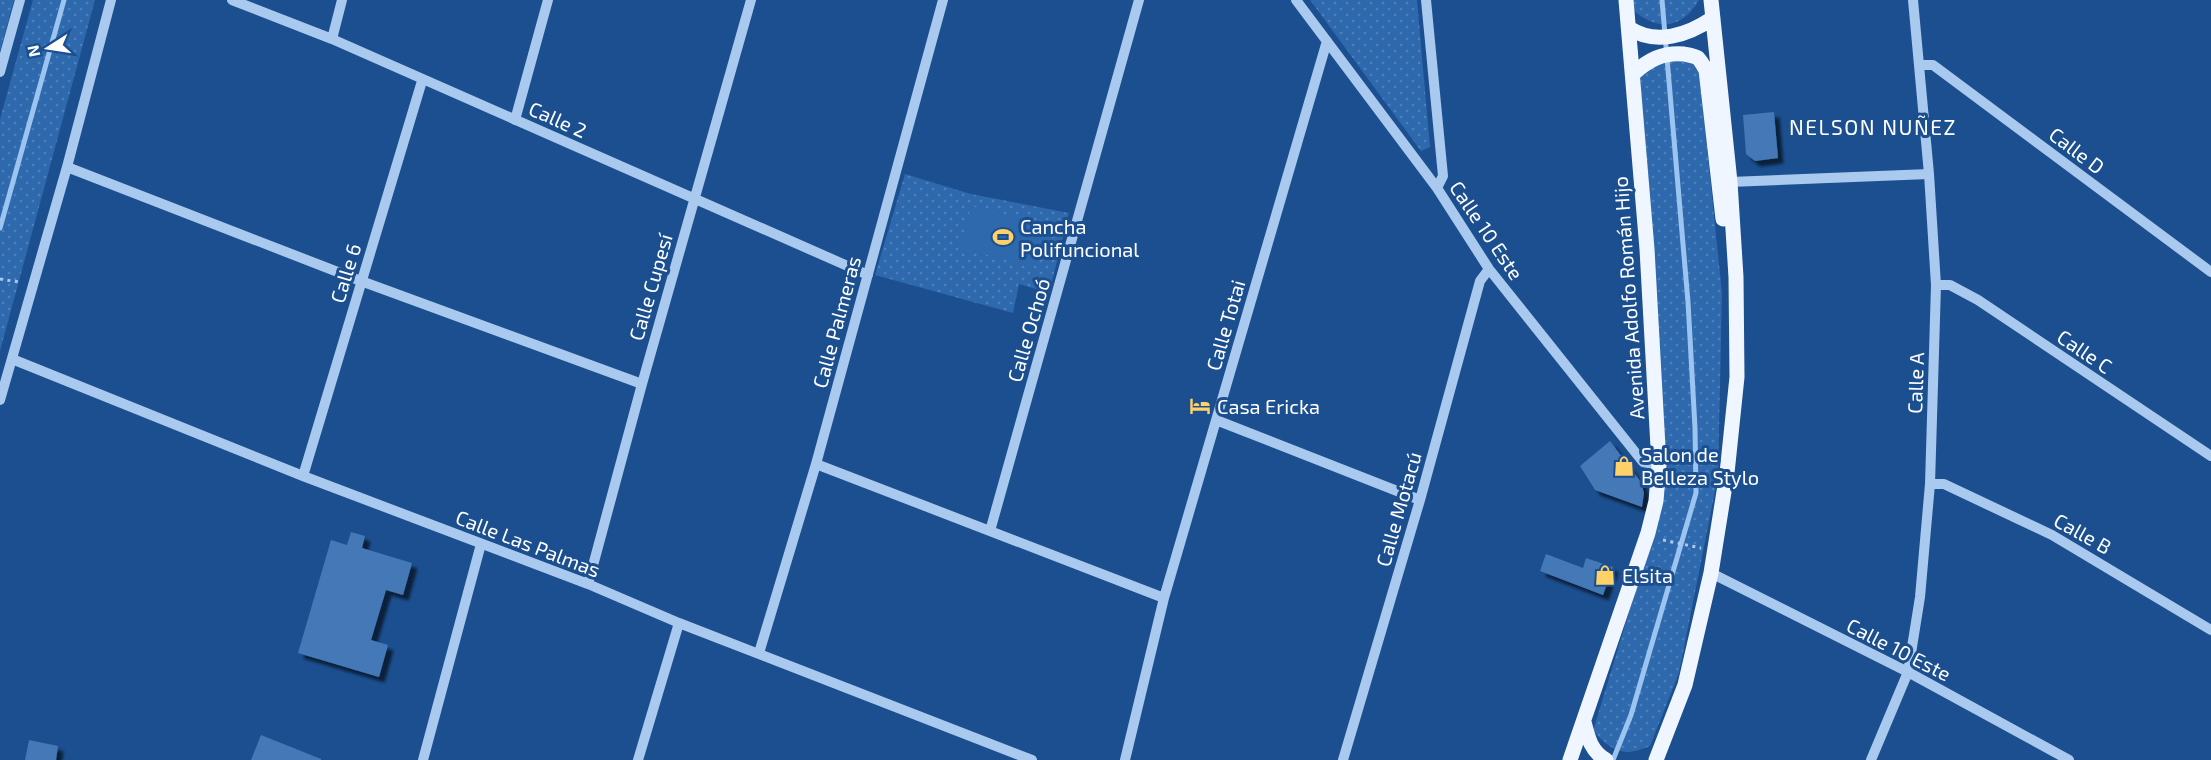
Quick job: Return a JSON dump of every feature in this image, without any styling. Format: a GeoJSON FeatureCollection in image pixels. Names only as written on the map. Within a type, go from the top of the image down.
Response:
{"type":"FeatureCollection","features":[{"type":"Feature","properties":{"kind":"main road","name":"Avenida Adolfo Román Hijo"},"geometry":{"type":"LineString","coordinates":[[1570,760],[1585,728],[1648,533],[1656,501],[1659,465],[1638,70],[1634,32],[1626,0]]}},
{"type":"Feature","properties":{"kind":"main road"},"geometry":{"type":"LineString","coordinates":[[1655,758],[1685,685],[1711,573],[1734,422],[1737,377],[1736,277],[1730,182],[1711,0]]}},
{"type":"Feature","properties":{"kind":"main road"},"geometry":{"type":"LineString","coordinates":[[1634,32],[1671,37],[1698,28],[1713,18]]}},
{"type":"Feature","properties":{"kind":"main road"},"geometry":{"type":"LineString","coordinates":[[1638,70],[1656,57],[1672,53],[1699,58],[1706,70],[1726,248],[1736,277]]}},
{"type":"Feature","properties":{"kind":"main road"},"geometry":{"type":"LineString","coordinates":[[1585,728],[1593,749],[1605,760]]}},
{"type":"Feature","properties":{"kind":"street"},"geometry":{"type":"LineString","coordinates":[[0,72],[20,0]]}},
{"type":"Feature","properties":{"kind":"street"},"geometry":{"type":"LineString","coordinates":[[0,400],[67,167],[111,0]]}},
{"type":"Feature","properties":{"kind":"street","name":"Calle 2"},"geometry":{"type":"LineString","coordinates":[[232,0],[332,39],[422,81],[868,275]]}},
{"type":"Feature","properties":{"kind":"street"},"geometry":{"type":"LineString","coordinates":[[332,39],[342,0]]}},
{"type":"Feature","properties":{"kind":"street"},"geometry":{"type":"LineString","coordinates":[[515,120],[548,0]]}},
{"type":"Feature","properties":{"kind":"street","name":"Calle Cupesí"},"geometry":{"type":"LineString","coordinates":[[588,584],[693,200],[751,0]]}},
{"type":"Feature","properties":{"kind":"street","name":"Calle Palmeras"},"geometry":{"type":"LineString","coordinates":[[759,653],[816,464],[943,0]]}},
{"type":"Feature","properties":{"kind":"street","name":"Calle Ochoó"},"geometry":{"type":"LineString","coordinates":[[990,531],[1139,0]]}},
{"type":"Feature","properties":{"kind":"street","name":"Calle 10 Este"},"geometry":{"type":"LineString","coordinates":[[1296,0],[1437,188],[1489,269],[1643,462],[1659,465]]}},
{"type":"Feature","properties":{"kind":"street"},"geometry":{"type":"LineString","coordinates":[[1426,0],[1443,176],[1437,188]]}},
{"type":"Feature","properties":{"kind":"street","name":"Calle A"},"geometry":{"type":"LineString","coordinates":[[1871,760],[1908,672],[1920,597],[1930,484],[1936,285],[1920,65],[1912,0]]}},
{"type":"Feature","properties":{"kind":"street","name":"Calle Totai"},"geometry":{"type":"LineString","coordinates":[[1125,760],[1164,598],[1327,41]]}},
{"type":"Feature","properties":{"kind":"street","name":"Calle D"},"geometry":{"type":"LineString","coordinates":[[1920,65],[1933,65],[2211,272]]}},
{"type":"Feature","properties":{"kind":"street","name":"Calle 6"},"geometry":{"type":"LineString","coordinates":[[303,476],[422,81]]}},
{"type":"Feature","properties":{"kind":"street"},"geometry":{"type":"LineString","coordinates":[[67,167],[361,281],[642,384]]}},
{"type":"Feature","properties":{"kind":"street"},"geometry":{"type":"LineString","coordinates":[[1730,182],[1929,174]]}},
{"type":"Feature","properties":{"kind":"street","name":"Calle Motacú"},"geometry":{"type":"LineString","coordinates":[[1343,760],[1420,500],[1480,281],[1489,269]]}},
{"type":"Feature","properties":{"kind":"street","name":"Calle C"},"geometry":{"type":"LineString","coordinates":[[1936,285],[1950,285],[1978,300],[2211,456]]}},
{"type":"Feature","properties":{"kind":"street","name":"Calle Las Palmas"},"geometry":{"type":"LineString","coordinates":[[12,359],[303,476],[588,584],[1006,756],[1032,760]]}},
{"type":"Feature","properties":{"kind":"street"},"geometry":{"type":"LineString","coordinates":[[1216,420],[1420,500]]}},
{"type":"Feature","properties":{"kind":"street"},"geometry":{"type":"LineString","coordinates":[[816,464],[1164,598]]}},
{"type":"Feature","properties":{"kind":"street","name":"Calle B"},"geometry":{"type":"LineString","coordinates":[[1930,484],[1944,484],[2052,535],[2211,630]]}},
{"type":"Feature","properties":{"kind":"street"},"geometry":{"type":"LineString","coordinates":[[423,760],[481,544]]}},
{"type":"Feature","properties":{"kind":"street","name":"Calle 10 Este"},"geometry":{"type":"LineString","coordinates":[[1711,573],[1908,672],[2069,760]]}},
{"type":"Feature","properties":{"kind":"street"},"geometry":{"type":"LineString","coordinates":[[638,760],[679,623]]}},
{"type":"Feature","properties":{"kind":"path"},"geometry":{"type":"LineString","coordinates":[[0,279],[33,285]]}},
{"type":"Feature","properties":{"kind":"path"},"geometry":{"type":"LineString","coordinates":[[1665,540],[1694,547]]}},
{"type":"Feature","properties":{"kind":"shaded area"},"geometry":{"type":"Polygon","coordinates":[[[0,0],[14,0],[0,51],[0,0]]]}},
{"type":"Feature","properties":{"kind":"shaded area"},"geometry":{"type":"Polygon","coordinates":[[[33,0],[95,0],[0,351],[0,119],[33,0]]]}},
{"type":"Feature","properties":{"kind":"shaded area"},"geometry":{"type":"Polygon","coordinates":[[[1310,0],[1417,0],[1430,147],[1421,151],[1310,0]]]}},
{"type":"Feature","properties":{"kind":"shaded area"},"geometry":{"type":"Polygon","coordinates":[[[1633,0],[1699,0],[1686,16],[1670,24],[1661,24],[1643,18],[1634,11],[1633,0]]]}},
{"type":"Feature","properties":{"kind":"shaded area"},"geometry":{"type":"Polygon","coordinates":[[[1676,57],[1695,64],[1699,70],[1722,293],[1718,476],[1679,673],[1650,746],[1625,752],[1612,748],[1593,731],[1653,533],[1666,461],[1640,75],[1651,65],[1676,57]]]}},
{"type":"Feature","properties":{"kind":"shaded area"},"geometry":{"type":"Polygon","coordinates":[[[905,174],[971,194],[1069,213],[1049,293],[1019,284],[1013,313],[875,275],[905,174]]]}},
{"type":"Feature","properties":{"kind":"shaded area","name":"Cancha Polifuncional"},"geometry":{"type":"Polygon","coordinates":[[[971,206],[1045,226],[1034,267],[960,248],[971,206]]]}},
{"type":"Feature","properties":{"kind":"building"},"geometry":{"type":"Polygon","coordinates":[[[1774,112],[1778,158],[1755,161],[1746,154],[1743,115],[1774,112]]]}},
{"type":"Feature","properties":{"kind":"building"},"geometry":{"type":"Polygon","coordinates":[[[1610,441],[1641,482],[1644,493],[1642,507],[1595,490],[1580,466],[1610,441]]]}},
{"type":"Feature","properties":{"kind":"building"},"geometry":{"type":"Polygon","coordinates":[[[351,532],[365,536],[362,548],[412,563],[403,595],[386,590],[371,640],[388,645],[379,677],[298,653],[331,540],[347,545],[351,532]]]}},
{"type":"Feature","properties":{"kind":"building"},"geometry":{"type":"Polygon","coordinates":[[[1546,554],[1583,568],[1586,558],[1613,567],[1603,595],[1540,571],[1546,554]]]}},
{"type":"Feature","properties":{"kind":"building"},"geometry":{"type":"Polygon","coordinates":[[[261,735],[321,759],[321,760],[251,760],[261,735]]]}},
{"type":"Feature","properties":{"kind":"building"},"geometry":{"type":"Polygon","coordinates":[[[29,740],[58,746],[56,760],[25,760],[29,740]]]}},
{"type":"Feature","properties":{"kind":"waterway"},"geometry":{"type":"LineString","coordinates":[[0,228],[64,0]]}},
{"type":"Feature","properties":{"kind":"waterway"},"geometry":{"type":"LineString","coordinates":[[1613,760],[1631,715],[1696,493],[1688,302],[1662,0]]}},
{"type":"Feature","properties":{"kind":"place","name":"Cancha Polifuncional"},"geometry":{"type":"Point","coordinates":[1003,237]}},
{"type":"Feature","properties":{"kind":"place","name":"Casa Ericka"},"geometry":{"type":"Point","coordinates":[1200,406]}},
{"type":"Feature","properties":{"kind":"place","name":"Salon de Belleza Stylo"},"geometry":{"type":"Point","coordinates":[1624,466]}},
{"type":"Feature","properties":{"kind":"place","name":"Elsita"},"geometry":{"type":"Point","coordinates":[1605,575]}},
{"type":"Feature","properties":{"kind":"district","name":"NELSON NUÑEZ"},"geometry":{"type":"Point","coordinates":[1873,126]}}]}
